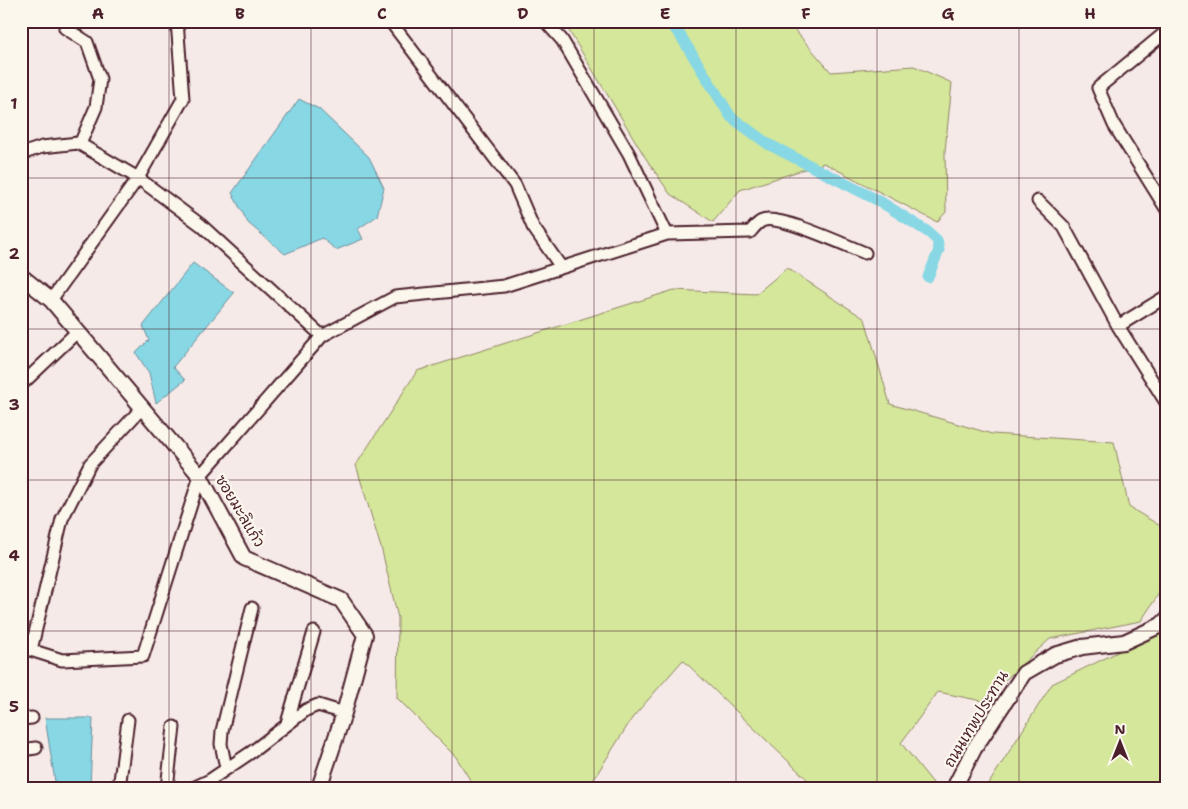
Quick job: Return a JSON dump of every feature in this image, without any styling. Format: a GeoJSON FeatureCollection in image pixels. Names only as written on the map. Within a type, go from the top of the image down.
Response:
{"type":"FeatureCollection","features":[{"type":"Feature","properties":{"kind":"street"},"geometry":{"type":"LineString","coordinates":[[51,300],[138,178],[183,99],[177,21]]}},
{"type":"Feature","properties":{"kind":"street"},"geometry":{"type":"LineString","coordinates":[[390,21],[515,185],[533,227],[561,267]]}},
{"type":"Feature","properties":{"kind":"street"},"geometry":{"type":"LineString","coordinates":[[545,21],[562,40],[629,154],[667,234]]}},
{"type":"Feature","properties":{"kind":"street"},"geometry":{"type":"LineString","coordinates":[[65,28],[87,42],[100,79],[96,107],[80,144]]}},
{"type":"Feature","properties":{"kind":"street"},"geometry":{"type":"LineString","coordinates":[[1167,31],[1098,88],[1114,125],[1167,210]]}},
{"type":"Feature","properties":{"kind":"street"},"geometry":{"type":"LineString","coordinates":[[21,154],[42,147],[80,144],[138,178],[201,225],[322,336]]}},
{"type":"Feature","properties":{"kind":"street"},"geometry":{"type":"LineString","coordinates":[[1038,201],[1064,227],[1118,326],[1167,404]]}},
{"type":"Feature","properties":{"kind":"street"},"geometry":{"type":"LineString","coordinates":[[142,408],[90,464],[62,519],[26,649],[62,660],[143,656],[200,476],[322,336],[395,297],[504,286],[667,234],[750,232],[762,221],[774,220],[800,227],[865,253]]}},
{"type":"Feature","properties":{"kind":"street","name":"ซอยมะลิแก้ว"},"geometry":{"type":"LineString","coordinates":[[21,276],[51,300],[200,476],[244,558],[341,600],[365,635],[323,787]]}},
{"type":"Feature","properties":{"kind":"street"},"geometry":{"type":"LineString","coordinates":[[1118,326],[1167,296]]}},
{"type":"Feature","properties":{"kind":"street"},"geometry":{"type":"LineString","coordinates":[[21,385],[78,332]]}},
{"type":"Feature","properties":{"kind":"street"},"geometry":{"type":"LineString","coordinates":[[226,768],[221,744],[222,731],[252,608]]}},
{"type":"Feature","properties":{"kind":"street","name":"ถนนเทพประทาน"},"geometry":{"type":"LineString","coordinates":[[954,788],[974,749],[1024,673],[1055,655],[1082,647],[1124,642],[1162,624],[1167,619]]}},
{"type":"Feature","properties":{"kind":"street"},"geometry":{"type":"LineString","coordinates":[[286,723],[314,632]]}},
{"type":"Feature","properties":{"kind":"street"},"geometry":{"type":"LineString","coordinates":[[193,788],[253,751],[286,723],[306,710],[318,706],[344,713]]}},
{"type":"Feature","properties":{"kind":"street"},"geometry":{"type":"LineString","coordinates":[[119,788],[128,720]]}},
{"type":"Feature","properties":{"kind":"street"},"geometry":{"type":"LineString","coordinates":[[166,788],[174,727]]}},
{"type":"Feature","properties":{"kind":"street"},"geometry":{"type":"LineString","coordinates":[[21,750],[36,748]]}},
{"type":"Feature","properties":{"kind":"green space"},"geometry":{"type":"Polygon","coordinates":[[[563,21],[787,21],[831,72],[914,66],[952,83],[945,151],[946,212],[937,222],[824,163],[740,190],[713,222],[670,194],[645,157],[563,21]]]}},
{"type":"Feature","properties":{"kind":"green space"},"geometry":{"type":"Polygon","coordinates":[[[787,268],[865,319],[890,404],[992,434],[1114,442],[1129,507],[1167,530],[1167,581],[1141,621],[1050,639],[982,701],[938,692],[901,743],[933,783],[930,788],[816,788],[683,660],[633,717],[588,788],[475,788],[456,757],[397,698],[398,618],[382,551],[356,465],[417,371],[674,290],[756,294],[787,268]]]}},
{"type":"Feature","properties":{"kind":"green space"},"geometry":{"type":"Polygon","coordinates":[[[1167,628],[1167,788],[986,788],[1052,684],[1167,628]]]}},
{"type":"Feature","properties":{"kind":"water"},"geometry":{"type":"Polygon","coordinates":[[[299,99],[319,109],[369,157],[384,188],[377,216],[358,229],[363,239],[336,250],[322,238],[285,254],[248,223],[232,193],[299,99]]]}},
{"type":"Feature","properties":{"kind":"water"},"geometry":{"type":"Polygon","coordinates":[[[193,263],[234,293],[173,367],[185,380],[156,403],[149,373],[136,353],[149,340],[143,326],[193,263]]]}},
{"type":"Feature","properties":{"kind":"water"},"geometry":{"type":"Polygon","coordinates":[[[45,718],[93,718],[90,788],[56,788],[45,718]]]}},
{"type":"Feature","properties":{"kind":"waterway"},"geometry":{"type":"LineString","coordinates":[[668,21],[680,35],[731,117],[768,144],[881,202],[928,232],[937,240],[939,250],[928,277]]}}]}
